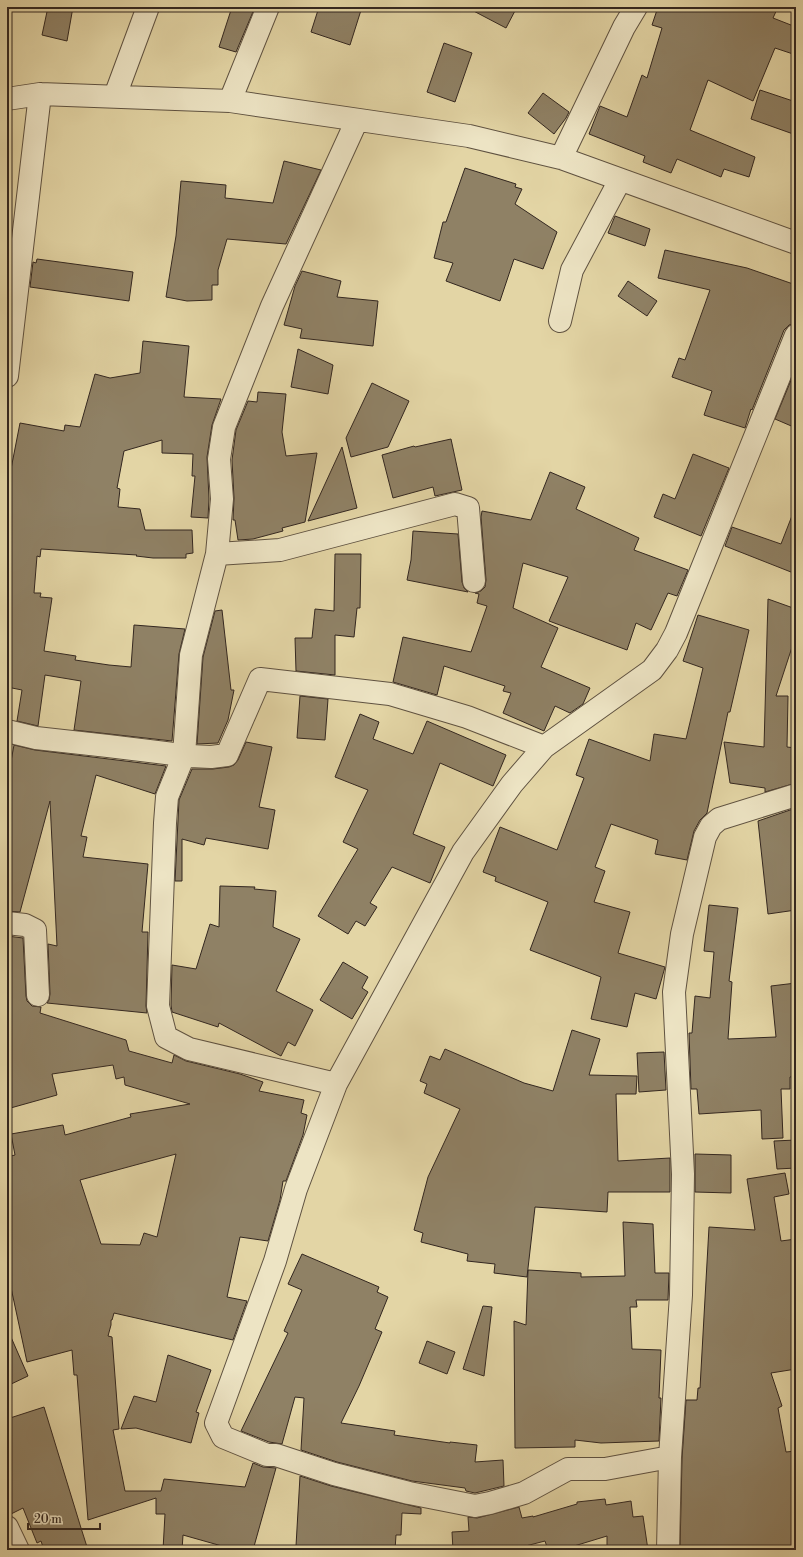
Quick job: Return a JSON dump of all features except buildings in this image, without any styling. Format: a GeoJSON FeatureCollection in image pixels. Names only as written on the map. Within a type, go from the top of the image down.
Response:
{"type":"FeatureCollection","features":[{"type":"Feature","properties":{"kind":"street"},"geometry":{"type":"LineString","coordinates":[[115,96],[148,7]]}},
{"type":"Feature","properties":{"kind":"street"},"geometry":{"type":"LineString","coordinates":[[230,101],[268,7]]}},
{"type":"Feature","properties":{"kind":"street"},"geometry":{"type":"LineString","coordinates":[[561,158],[621,34],[636,7]]}},
{"type":"Feature","properties":{"kind":"street"},"geometry":{"type":"LineString","coordinates":[[7,376],[40,94]]}},
{"type":"Feature","properties":{"kind":"street"},"geometry":{"type":"LineString","coordinates":[[7,99],[40,94],[230,101],[469,136],[561,158],[796,243]]}},
{"type":"Feature","properties":{"kind":"street"},"geometry":{"type":"LineString","coordinates":[[336,1084],[189,1049],[166,1037],[158,1006],[167,797],[184,755],[191,655],[217,554],[222,499],[219,459],[224,427],[272,306],[357,120]]}},
{"type":"Feature","properties":{"kind":"street"},"geometry":{"type":"LineString","coordinates":[[560,321],[572,270],[620,180]]}},
{"type":"Feature","properties":{"kind":"street"},"geometry":{"type":"LineString","coordinates":[[670,1457],[606,1469],[568,1469],[517,1496],[490,1504],[475,1506],[409,1493],[334,1474],[276,1455],[267,1455],[223,1437],[217,1425],[217,1420],[275,1261],[296,1189],[336,1084],[463,852],[512,784],[544,747],[652,670],[667,650],[676,633],[796,335]]}},
{"type":"Feature","properties":{"kind":"street"},"geometry":{"type":"LineString","coordinates":[[217,554],[280,550],[455,504],[468,508],[474,582]]}},
{"type":"Feature","properties":{"kind":"street"},"geometry":{"type":"LineString","coordinates":[[7,730],[36,738],[184,755],[211,757],[227,755],[260,679],[390,694],[467,717],[544,747]]}},
{"type":"Feature","properties":{"kind":"street"},"geometry":{"type":"LineString","coordinates":[[668,1550],[670,1457],[681,1295],[683,1174],[674,992],[682,934],[705,837],[710,826],[719,819],[796,795]]}},
{"type":"Feature","properties":{"kind":"street"},"geometry":{"type":"LineString","coordinates":[[7,923],[25,925],[35,930],[38,995]]}},
{"type":"Feature","properties":{"kind":"street"},"geometry":{"type":"LineString","coordinates":[[7,1527],[18,1550]]}}]}
